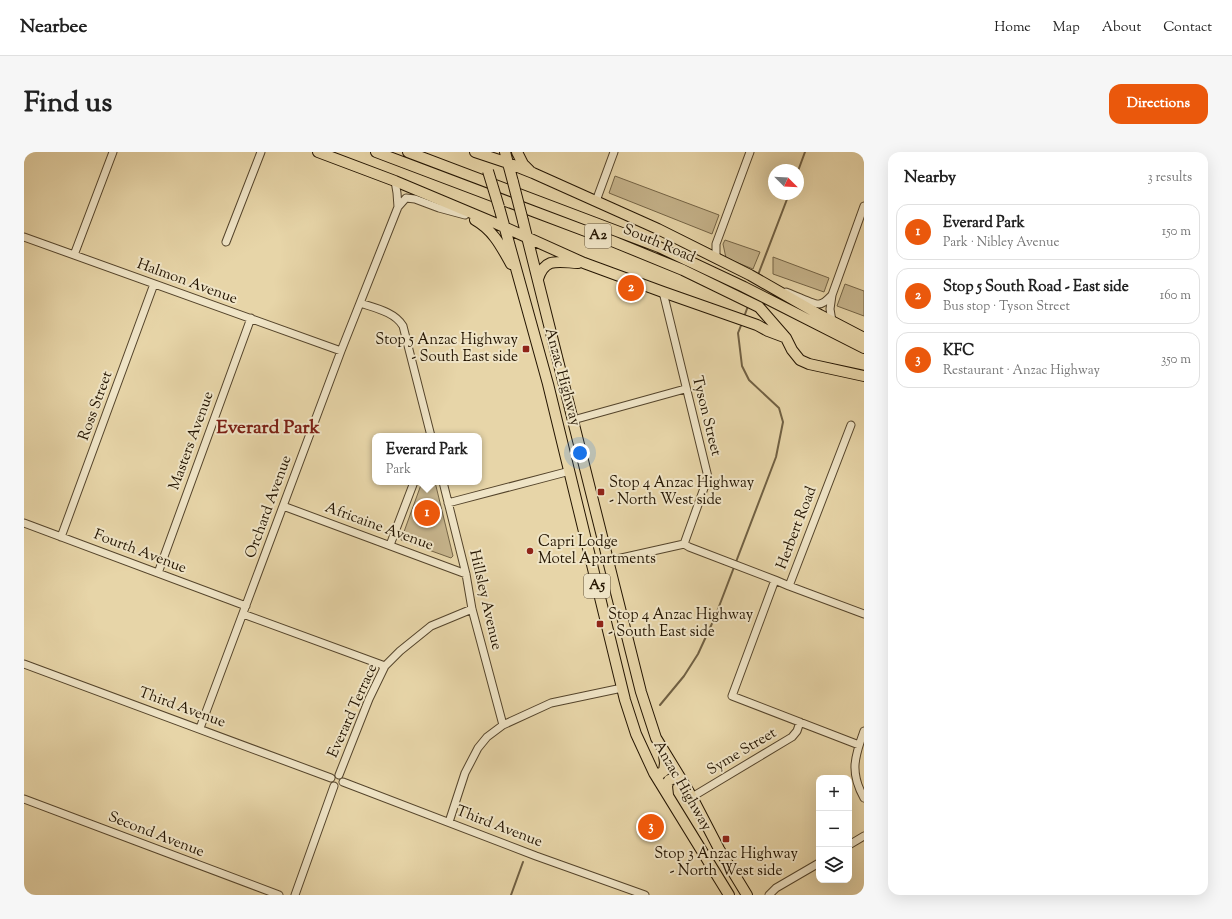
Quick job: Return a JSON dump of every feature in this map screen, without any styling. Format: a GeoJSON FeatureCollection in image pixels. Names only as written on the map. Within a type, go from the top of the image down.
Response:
{"type":"FeatureCollection","features":[{"type":"Feature","properties":{"kind":"highway"},"geometry":{"type":"LineString","coordinates":[[318,152],[395,181],[505,227],[584,263],[731,315],[786,338]]}},
{"type":"Feature","properties":{"kind":"highway","name":"South Road"},"geometry":{"type":"LineString","coordinates":[[376,152],[659,259],[760,307],[786,338],[792,350],[800,360],[809,364],[864,376]]}},
{"type":"Feature","properties":{"kind":"highway","name":"South Road"},"geometry":{"type":"LineString","coordinates":[[408,152],[659,247],[744,286],[864,348]]}},
{"type":"Feature","properties":{"kind":"highway","name":"Anzac Highway"},"geometry":{"type":"LineString","coordinates":[[505,152],[650,723],[662,748],[692,797],[719,849],[747,895]]}},
{"type":"Feature","properties":{"kind":"highway"},"geometry":{"type":"LineString","coordinates":[[517,152],[531,172]]}},
{"type":"Feature","properties":{"kind":"highway"},"geometry":{"type":"LineString","coordinates":[[481,153],[531,172],[658,229],[716,257],[832,322],[864,338]]}},
{"type":"Feature","properties":{"kind":"highway","name":"Anzac Highway"},"geometry":{"type":"LineString","coordinates":[[481,153],[505,227],[540,352],[622,688],[636,734],[654,773],[729,895]]}},
{"type":"Feature","properties":{"kind":"highway"},"geometry":{"type":"LineString","coordinates":[[395,181],[484,224],[494,234],[519,278]]}},
{"type":"Feature","properties":{"kind":"highway"},"geometry":{"type":"LineString","coordinates":[[538,279],[541,270],[546,264],[556,262],[584,263]]}},
{"type":"Feature","properties":{"kind":"highway"},"geometry":{"type":"LineString","coordinates":[[540,352],[555,348]]}},
{"type":"Feature","properties":{"kind":"highway"},"geometry":{"type":"LineString","coordinates":[[581,522],[597,518]]}},
{"type":"Feature","properties":{"kind":"highway"},"geometry":{"type":"LineString","coordinates":[[654,773],[660,774],[665,768],[662,748]]}},
{"type":"Feature","properties":{"kind":"highway"},"geometry":{"type":"LineString","coordinates":[[669,797],[667,786],[668,783],[672,779],[679,777]]}},
{"type":"Feature","properties":{"kind":"highway"},"geometry":{"type":"LineString","coordinates":[[719,849],[728,876],[729,895]]}},
{"type":"Feature","properties":{"kind":"street"},"geometry":{"type":"LineString","coordinates":[[74,255],[113,152]]}},
{"type":"Feature","properties":{"kind":"street"},"geometry":{"type":"LineString","coordinates":[[226,242],[261,152]]}},
{"type":"Feature","properties":{"kind":"street"},"geometry":{"type":"LineString","coordinates":[[596,201],[614,152]]}},
{"type":"Feature","properties":{"kind":"street"},"geometry":{"type":"LineString","coordinates":[[716,257],[716,244],[750,152]]}},
{"type":"Feature","properties":{"kind":"street","name":"Orchard Avenue"},"geometry":{"type":"LineString","coordinates":[[200,728],[341,351],[398,206],[395,181]]}},
{"type":"Feature","properties":{"kind":"street"},"geometry":{"type":"LineString","coordinates":[[398,206],[406,198],[415,199],[439,208],[465,214]]}},
{"type":"Feature","properties":{"kind":"street"},"geometry":{"type":"LineString","coordinates":[[832,322],[830,309],[832,295],[864,206]]}},
{"type":"Feature","properties":{"kind":"street","name":"Halmon Avenue"},"geometry":{"type":"LineString","coordinates":[[24,237],[341,351]]}},
{"type":"Feature","properties":{"kind":"street","name":"Ross Street"},"geometry":{"type":"LineString","coordinates":[[61,537],[154,284]]}},
{"type":"Feature","properties":{"kind":"street"},"geometry":{"type":"LineString","coordinates":[[770,286],[799,296],[815,304],[823,303],[832,295]]}},
{"type":"Feature","properties":{"kind":"street","name":"Tyson Street"},"geometry":{"type":"LineString","coordinates":[[663,292],[685,388],[708,477],[684,544]]}},
{"type":"Feature","properties":{"kind":"street"},"geometry":{"type":"LineString","coordinates":[[360,303],[392,315],[401,322],[430,433]]}},
{"type":"Feature","properties":{"kind":"street","name":"Masters Avenue"},"geometry":{"type":"LineString","coordinates":[[158,573],[251,318]]}},
{"type":"Feature","properties":{"kind":"street"},"geometry":{"type":"LineString","coordinates":[[573,420],[685,388]]}},
{"type":"Feature","properties":{"kind":"street","name":"Herbert Road"},"geometry":{"type":"LineString","coordinates":[[851,425],[789,586],[774,580],[732,696],[859,745]]}},
{"type":"Feature","properties":{"kind":"street"},"geometry":{"type":"LineString","coordinates":[[448,503],[570,471]]}},
{"type":"Feature","properties":{"kind":"street"},"geometry":{"type":"LineString","coordinates":[[390,545],[413,485]]}},
{"type":"Feature","properties":{"kind":"street","name":"Hillsley Avenue"},"geometry":{"type":"LineString","coordinates":[[444,485],[466,574],[472,609],[502,725]]}},
{"type":"Feature","properties":{"kind":"street","name":"Africaine Avenue"},"geometry":{"type":"LineString","coordinates":[[283,506],[466,574]]}},
{"type":"Feature","properties":{"kind":"street","name":"Fourth Avenue"},"geometry":{"type":"LineString","coordinates":[[24,523],[246,606]]}},
{"type":"Feature","properties":{"kind":"street"},"geometry":{"type":"LineString","coordinates":[[608,561],[684,544],[774,580]]}},
{"type":"Feature","properties":{"kind":"street"},"geometry":{"type":"LineString","coordinates":[[789,586],[864,614]]}},
{"type":"Feature","properties":{"kind":"street","name":"Everard Terrace"},"geometry":{"type":"LineString","coordinates":[[339,775],[384,666],[431,626],[472,609]]}},
{"type":"Feature","properties":{"kind":"street"},"geometry":{"type":"LineString","coordinates":[[243,614],[384,666]]}},
{"type":"Feature","properties":{"kind":"street","name":"Third Avenue"},"geometry":{"type":"LineString","coordinates":[[24,664],[200,728],[331,778]]}},
{"type":"Feature","properties":{"kind":"street"},"geometry":{"type":"LineString","coordinates":[[449,822],[465,773],[478,748],[487,737],[502,725],[552,703],[622,688]]}},
{"type":"Feature","properties":{"kind":"street","name":"Syme Street"},"geometry":{"type":"LineString","coordinates":[[692,797],[792,737],[797,731],[800,722]]}},
{"type":"Feature","properties":{"kind":"street"},"geometry":{"type":"LineString","coordinates":[[864,731],[859,745],[854,773],[857,786],[864,798]]}},
{"type":"Feature","properties":{"kind":"street"},"geometry":{"type":"LineString","coordinates":[[335,775],[339,775],[343,778],[343,782],[340,786],[334,786],[331,784],[331,778],[335,775]]}},
{"type":"Feature","properties":{"kind":"street","name":"Third Avenue"},"geometry":{"type":"LineString","coordinates":[[343,782],[645,895]]}},
{"type":"Feature","properties":{"kind":"street"},"geometry":{"type":"LineString","coordinates":[[295,895],[334,786]]}},
{"type":"Feature","properties":{"kind":"street","name":"Second Avenue"},"geometry":{"type":"LineString","coordinates":[[24,799],[279,895]]}},
{"type":"Feature","properties":{"kind":"street"},"geometry":{"type":"LineString","coordinates":[[852,843],[864,836]]}},
{"type":"Feature","properties":{"kind":"street"},"geometry":{"type":"LineString","coordinates":[[769,895],[776,888],[816,865]]}},
{"type":"Feature","properties":{"kind":"shaded area"},"geometry":{"type":"Polygon","coordinates":[[[615,176],[719,215],[712,234],[609,193],[615,176]]]}},
{"type":"Feature","properties":{"kind":"shaded area"},"geometry":{"type":"Polygon","coordinates":[[[725,240],[760,252],[753,269],[726,258],[723,244],[725,240]]]}},
{"type":"Feature","properties":{"kind":"shaded area"},"geometry":{"type":"Polygon","coordinates":[[[773,257],[829,278],[824,292],[773,274],[773,257]]]}},
{"type":"Feature","properties":{"kind":"shaded area"},"geometry":{"type":"Polygon","coordinates":[[[845,284],[864,291],[864,316],[837,306],[845,284]]]}},
{"type":"Feature","properties":{"kind":"shaded area"},"geometry":{"type":"Polygon","coordinates":[[[421,485],[436,485],[453,556],[451,558],[401,540],[421,485]]]}},
{"type":"Feature","properties":{"kind":"waterway"},"geometry":{"type":"LineString","coordinates":[[801,164],[805,152]]}},
{"type":"Feature","properties":{"kind":"waterway"},"geometry":{"type":"LineString","coordinates":[[758,275],[787,200]]}},
{"type":"Feature","properties":{"kind":"waterway"},"geometry":{"type":"LineString","coordinates":[[744,317],[748,306]]}},
{"type":"Feature","properties":{"kind":"waterway"},"geometry":{"type":"LineString","coordinates":[[660,705],[684,676],[698,654],[715,617],[776,457],[783,422],[779,408],[749,380],[742,366],[738,333],[742,323]]}},
{"type":"Feature","properties":{"kind":"waterway"},"geometry":{"type":"LineString","coordinates":[[511,895],[523,862]]}},
{"type":"Feature","properties":{"kind":"place","name":"Stop 5 South Road - East side"},"geometry":{"type":"Point","coordinates":[631,288]}},
{"type":"Feature","properties":{"kind":"place","name":"Stop 5 Anzac Highway - South East side"},"geometry":{"type":"Point","coordinates":[526,349]}},
{"type":"Feature","properties":{"kind":"place","name":"Stop 4 Anzac Highway - North West side"},"geometry":{"type":"Point","coordinates":[601,492]}},
{"type":"Feature","properties":{"kind":"place","name":"Everard Park"},"geometry":{"type":"Point","coordinates":[427,513]}},
{"type":"Feature","properties":{"kind":"place","name":"Capri Lodge Motel Apartments"},"geometry":{"type":"Point","coordinates":[530,551]}},
{"type":"Feature","properties":{"kind":"place","name":"Stop 4 Anzac Highway - South East side"},"geometry":{"type":"Point","coordinates":[600,624]}},
{"type":"Feature","properties":{"kind":"place","name":"KFC"},"geometry":{"type":"Point","coordinates":[651,827]}},
{"type":"Feature","properties":{"kind":"place","name":"Stop 3 Anzac Highway - North West side"},"geometry":{"type":"Point","coordinates":[726,839]}},
{"type":"Feature","properties":{"kind":"district","name":"Everard Park"},"geometry":{"type":"Point","coordinates":[268,428]}}]}
